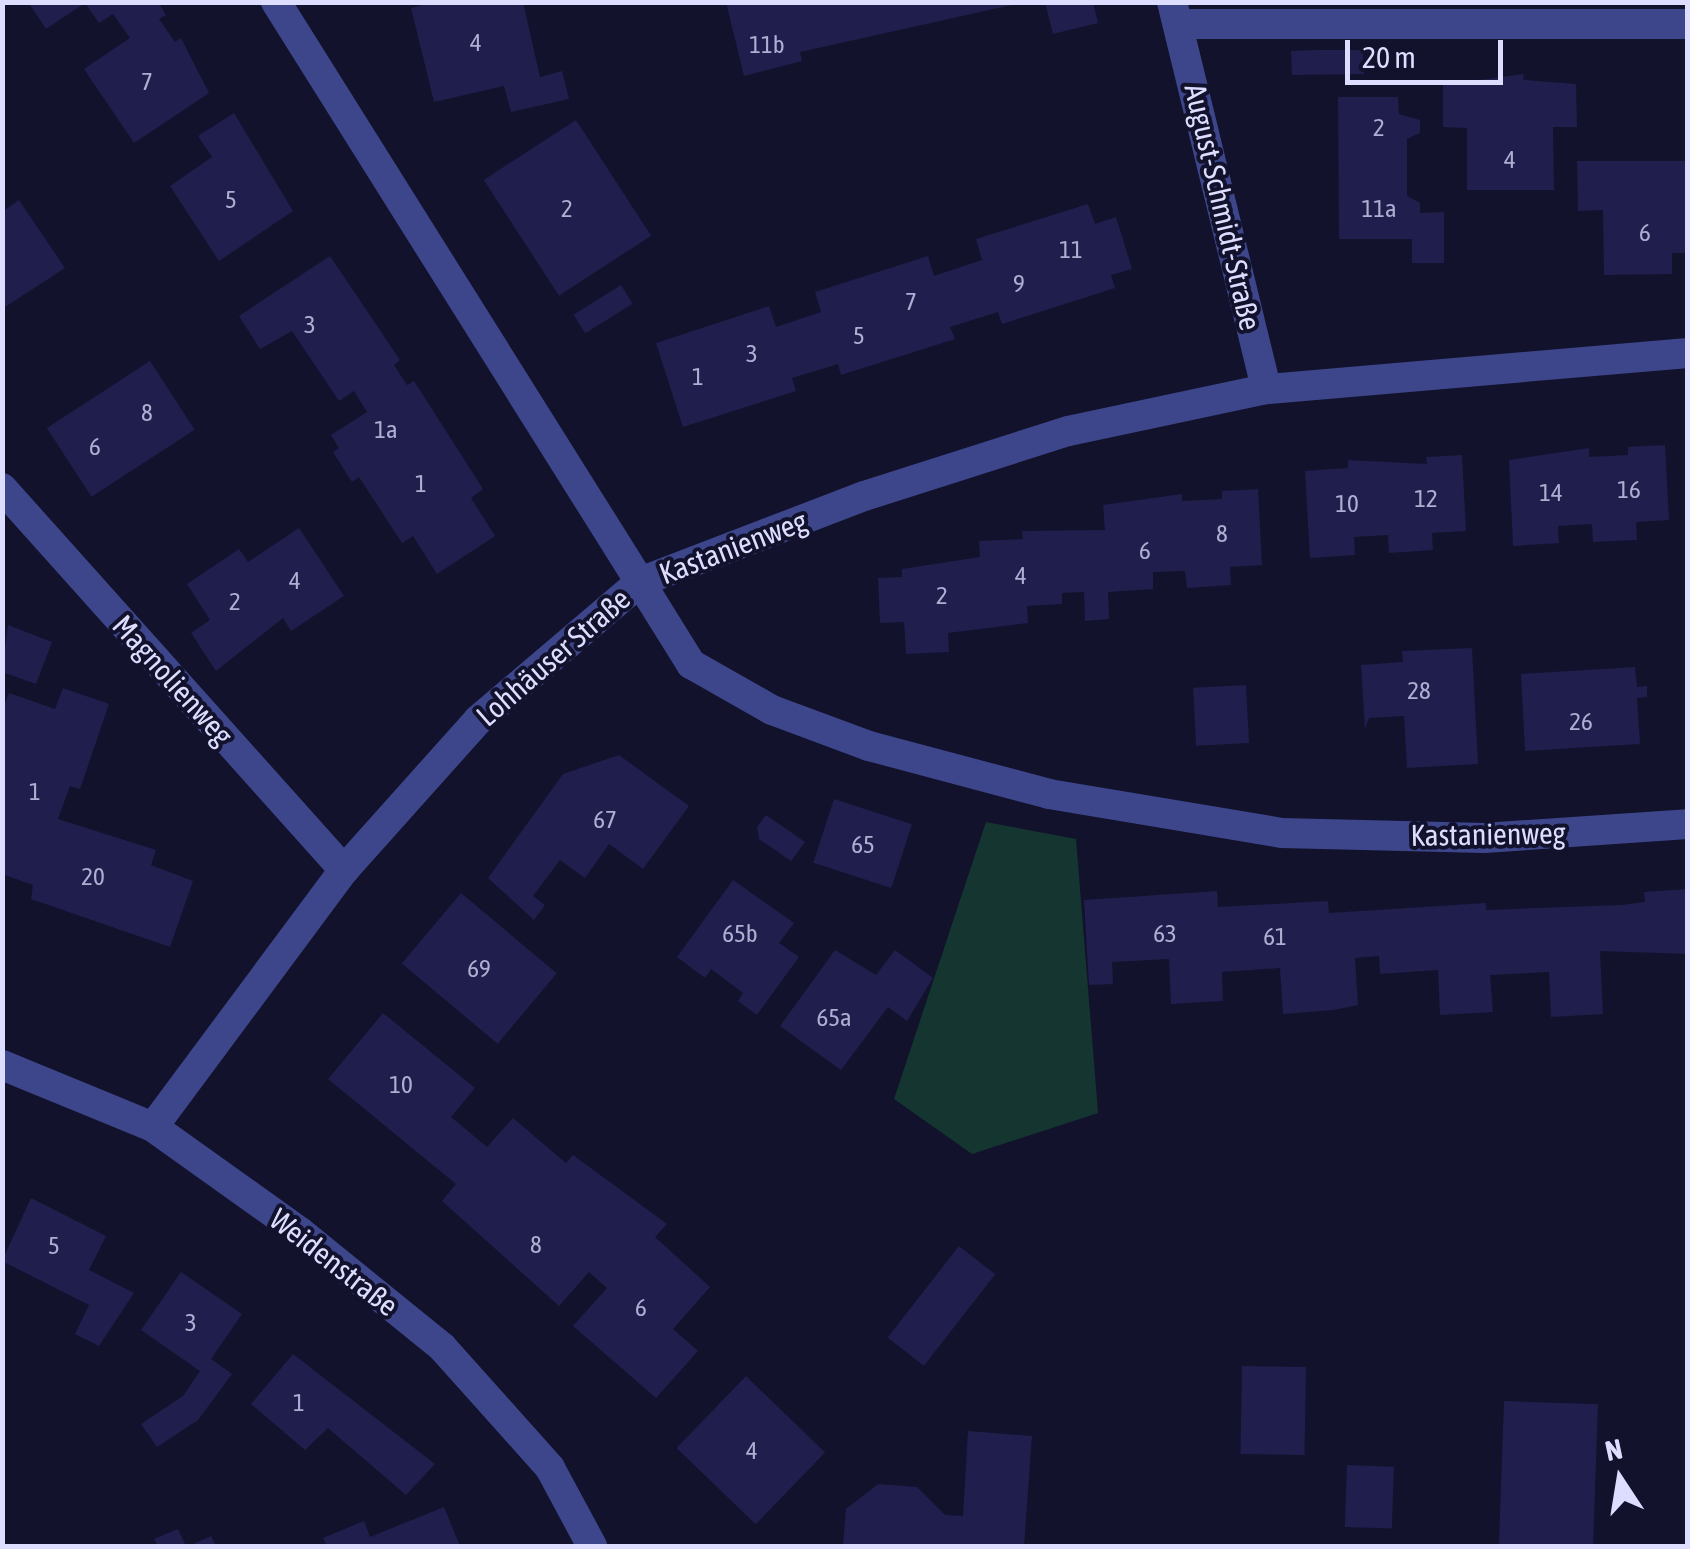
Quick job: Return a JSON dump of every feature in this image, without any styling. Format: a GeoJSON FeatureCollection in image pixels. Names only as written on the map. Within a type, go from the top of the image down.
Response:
{"type":"FeatureCollection","features":[{"type":"Feature","properties":{"kind":"street","name":"Lohhäuser Straße"},"geometry":{"type":"LineString","coordinates":[[153,1127],[344,870],[478,720],[640,582],[276,2]]}},
{"type":"Feature","properties":{"kind":"street","name":"August-Schmidt-Straße"},"geometry":{"type":"LineString","coordinates":[[1266,390],[1176,13],[1688,24]]}},
{"type":"Feature","properties":{"kind":"street","name":"Kastanienweg"},"geometry":{"type":"LineString","coordinates":[[1688,352],[1266,390],[1068,432],[864,496],[640,582],[691,664],[772,710],[869,746],[1049,794],[1282,833],[1484,838],[1688,824]]}},
{"type":"Feature","properties":{"kind":"street","name":"Magnolienweg"},"geometry":{"type":"LineString","coordinates":[[2,488],[344,870]]}},
{"type":"Feature","properties":{"kind":"street","name":"Weidenstraße"},"geometry":{"type":"LineString","coordinates":[[2,1064],[153,1127],[300,1232],[442,1348],[550,1468],[592,1546]]}},
{"type":"Feature","properties":{"kind":"green space"},"geometry":{"type":"Polygon","coordinates":[[[986,822],[1076,839],[1098,1113],[972,1154],[894,1099],[986,822]]]}},
{"type":"Feature","properties":{"kind":"building"},"geometry":{"type":"Polygon","coordinates":[[[28,2],[158,2],[166,15],[159,19],[175,42],[181,38],[209,93],[134,143],[84,69],[130,38],[113,14],[99,23],[85,3],[46,29],[28,2]]]}},
{"type":"Feature","properties":{"kind":"building"},"geometry":{"type":"Polygon","coordinates":[[[434,2],[523,2],[540,77],[562,71],[569,99],[511,112],[504,86],[434,102],[411,8],[434,2]]]}},
{"type":"Feature","properties":{"kind":"building"},"geometry":{"type":"Polygon","coordinates":[[[726,2],[1016,4],[800,52],[802,61],[744,76],[726,2]]]}},
{"type":"Feature","properties":{"kind":"building"},"geometry":{"type":"Polygon","coordinates":[[[1045,2],[1093,2],[1098,23],[1053,34],[1045,2]]]}},
{"type":"Feature","properties":{"kind":"building"},"geometry":{"type":"Polygon","coordinates":[[[1363,50],[1364,74],[1292,75],[1291,51],[1363,50]]]}},
{"type":"Feature","properties":{"kind":"building"},"geometry":{"type":"Polygon","coordinates":[[[1524,74],[1523,80],[1576,84],[1577,127],[1553,127],[1554,190],[1467,190],[1467,128],[1443,127],[1443,85],[1524,74]]]}},
{"type":"Feature","properties":{"kind":"building"},"geometry":{"type":"Polygon","coordinates":[[[1338,97],[1398,97],[1399,114],[1420,120],[1420,133],[1407,139],[1407,196],[1420,203],[1420,213],[1444,212],[1444,263],[1412,263],[1412,239],[1339,239],[1338,97]]]}},
{"type":"Feature","properties":{"kind":"building"},"geometry":{"type":"Polygon","coordinates":[[[234,113],[293,211],[219,261],[170,186],[212,157],[198,136],[234,113]]]}},
{"type":"Feature","properties":{"kind":"building"},"geometry":{"type":"Polygon","coordinates":[[[576,120],[651,236],[559,296],[484,180],[576,120]]]}},
{"type":"Feature","properties":{"kind":"building"},"geometry":{"type":"Polygon","coordinates":[[[1577,161],[1688,161],[1688,253],[1672,253],[1672,274],[1604,275],[1603,210],[1578,211],[1577,161]]]}},
{"type":"Feature","properties":{"kind":"building"},"geometry":{"type":"Polygon","coordinates":[[[19,200],[65,268],[2,309],[2,212],[19,200]]]}},
{"type":"Feature","properties":{"kind":"building"},"geometry":{"type":"Polygon","coordinates":[[[1088,204],[1095,224],[1116,217],[1132,269],[1111,275],[1115,288],[1002,324],[998,312],[950,327],[955,339],[841,375],[838,364],[792,378],[796,391],[683,427],[656,343],[769,306],[776,327],[821,312],[815,292],[928,256],[934,276],[982,260],[976,239],[1088,204]]]}},
{"type":"Feature","properties":{"kind":"building"},"geometry":{"type":"Polygon","coordinates":[[[330,256],[400,360],[394,365],[407,385],[414,381],[483,489],[471,498],[495,536],[437,574],[413,536],[402,543],[359,477],[352,482],[333,452],[339,448],[331,435],[367,412],[354,391],[339,401],[292,331],[260,349],[239,316],[330,256]]]}},
{"type":"Feature","properties":{"kind":"building"},"geometry":{"type":"Polygon","coordinates":[[[621,285],[633,304],[585,333],[574,315],[621,285]]]}},
{"type":"Feature","properties":{"kind":"building"},"geometry":{"type":"Polygon","coordinates":[[[150,361],[195,430],[92,497],[47,428],[150,361]]]}},
{"type":"Feature","properties":{"kind":"building"},"geometry":{"type":"Polygon","coordinates":[[[1665,445],[1669,520],[1636,522],[1637,540],[1593,542],[1592,524],[1558,526],[1559,543],[1513,546],[1509,460],[1589,448],[1589,457],[1628,455],[1628,447],[1665,445]]]}},
{"type":"Feature","properties":{"kind":"building"},"geometry":{"type":"Polygon","coordinates":[[[1462,455],[1466,531],[1432,533],[1433,550],[1389,553],[1388,535],[1354,537],[1355,555],[1310,558],[1305,471],[1348,468],[1348,460],[1427,464],[1426,457],[1462,455]]]}},
{"type":"Feature","properties":{"kind":"building"},"geometry":{"type":"Polygon","coordinates":[[[1258,489],[1262,565],[1230,567],[1231,585],[1187,588],[1185,571],[1153,572],[1153,589],[1108,592],[1109,619],[1085,621],[1084,592],[1062,593],[1062,604],[1027,606],[1028,623],[948,633],[949,652],[906,654],[904,622],[880,623],[878,578],[902,577],[902,569],[980,557],[979,541],[1023,539],[1022,531],[1105,530],[1103,505],[1182,494],[1182,501],[1222,499],[1222,491],[1258,489]]]}},
{"type":"Feature","properties":{"kind":"building"},"geometry":{"type":"Polygon","coordinates":[[[299,528],[344,596],[291,631],[283,618],[216,671],[191,633],[210,620],[187,584],[239,549],[248,562],[299,528]]]}},
{"type":"Feature","properties":{"kind":"building"},"geometry":{"type":"Polygon","coordinates":[[[8,625],[52,642],[36,684],[2,672],[8,625]]]}},
{"type":"Feature","properties":{"kind":"building"},"geometry":{"type":"Polygon","coordinates":[[[1472,648],[1478,764],[1407,768],[1404,716],[1369,718],[1365,729],[1361,665],[1403,662],[1402,651],[1472,648]]]}},
{"type":"Feature","properties":{"kind":"building"},"geometry":{"type":"Polygon","coordinates":[[[1635,667],[1637,687],[1647,686],[1647,697],[1637,698],[1640,744],[1525,751],[1521,674],[1635,667]]]}},
{"type":"Feature","properties":{"kind":"building"},"geometry":{"type":"Polygon","coordinates":[[[1246,685],[1249,743],[1196,746],[1193,688],[1246,685]]]}},
{"type":"Feature","properties":{"kind":"building"},"geometry":{"type":"Polygon","coordinates":[[[63,688],[109,704],[80,789],[70,786],[58,819],[156,850],[151,865],[193,881],[170,947],[31,899],[33,885],[2,874],[2,711],[9,693],[55,709],[63,688]]]}},
{"type":"Feature","properties":{"kind":"building"},"geometry":{"type":"Polygon","coordinates":[[[619,755],[689,806],[643,869],[609,844],[585,878],[560,860],[533,896],[545,905],[534,920],[488,878],[563,774],[619,755]]]}},
{"type":"Feature","properties":{"kind":"building"},"geometry":{"type":"Polygon","coordinates":[[[834,799],[912,824],[891,888],[813,863],[834,799]]]}},
{"type":"Feature","properties":{"kind":"building"},"geometry":{"type":"Polygon","coordinates":[[[766,815],[805,842],[791,861],[759,839],[757,827],[766,815]]]}},
{"type":"Feature","properties":{"kind":"building"},"geometry":{"type":"Polygon","coordinates":[[[733,880],[794,923],[779,943],[799,957],[757,1015],[738,1001],[743,993],[711,969],[705,978],[677,957],[733,880]]]}},
{"type":"Feature","properties":{"kind":"building"},"geometry":{"type":"Polygon","coordinates":[[[1688,889],[1688,954],[1600,951],[1603,1014],[1551,1017],[1549,972],[1490,975],[1493,1012],[1440,1015],[1438,970],[1380,974],[1379,956],[1355,958],[1358,1005],[1334,1010],[1283,1014],[1280,968],[1222,972],[1223,1001],[1171,1004],[1169,959],[1112,962],[1113,984],[1089,985],[1084,900],[1217,891],[1218,907],[1328,901],[1329,913],[1486,903],[1486,910],[1621,905],[1645,902],[1644,892],[1688,889]]]}},
{"type":"Feature","properties":{"kind":"building"},"geometry":{"type":"Polygon","coordinates":[[[461,893],[557,973],[498,1044],[402,963],[461,893]]]}},
{"type":"Feature","properties":{"kind":"building"},"geometry":{"type":"Polygon","coordinates":[[[835,950],[876,975],[895,950],[933,978],[907,1021],[888,1007],[841,1070],[780,1026],[835,950]]]}},
{"type":"Feature","properties":{"kind":"building"},"geometry":{"type":"Polygon","coordinates":[[[383,1013],[475,1088],[451,1117],[487,1147],[513,1118],[566,1163],[573,1155],[667,1224],[655,1237],[710,1287],[673,1329],[698,1351],[656,1398],[573,1326],[607,1288],[589,1272],[559,1306],[442,1201],[456,1184],[328,1079],[383,1013]]]}},
{"type":"Feature","properties":{"kind":"building"},"geometry":{"type":"Polygon","coordinates":[[[31,1198],[106,1236],[89,1270],[134,1293],[99,1346],[75,1334],[89,1305],[2,1261],[31,1198]]]}},
{"type":"Feature","properties":{"kind":"building"},"geometry":{"type":"Polygon","coordinates":[[[959,1246],[995,1274],[924,1366],[888,1337],[959,1246]]]}},
{"type":"Feature","properties":{"kind":"building"},"geometry":{"type":"Polygon","coordinates":[[[181,1272],[242,1314],[211,1359],[232,1374],[198,1420],[157,1447],[141,1424],[183,1396],[200,1371],[141,1330],[181,1272]]]}},
{"type":"Feature","properties":{"kind":"building"},"geometry":{"type":"Polygon","coordinates":[[[293,1354],[435,1464],[406,1495],[328,1428],[305,1450],[251,1404],[293,1354]]]}},
{"type":"Feature","properties":{"kind":"building"},"geometry":{"type":"Polygon","coordinates":[[[1242,1366],[1306,1367],[1304,1455],[1240,1454],[1242,1366]]]}},
{"type":"Feature","properties":{"kind":"building"},"geometry":{"type":"Polygon","coordinates":[[[746,1376],[825,1452],[756,1524],[677,1448],[746,1376]]]}},
{"type":"Feature","properties":{"kind":"building"},"geometry":{"type":"Polygon","coordinates":[[[1504,1401],[1598,1404],[1593,1546],[1499,1546],[1504,1401]]]}},
{"type":"Feature","properties":{"kind":"building"},"geometry":{"type":"Polygon","coordinates":[[[968,1431],[1032,1436],[1024,1546],[843,1546],[846,1509],[878,1484],[917,1487],[945,1515],[963,1516],[968,1431]]]}},
{"type":"Feature","properties":{"kind":"building"},"geometry":{"type":"Polygon","coordinates":[[[1347,1465],[1394,1467],[1392,1529],[1345,1527],[1347,1465]]]}},
{"type":"Feature","properties":{"kind":"building"},"geometry":{"type":"Polygon","coordinates":[[[444,1507],[460,1546],[327,1546],[323,1538],[364,1521],[370,1537],[444,1507]]]}},
{"type":"Feature","properties":{"kind":"building"},"geometry":{"type":"Polygon","coordinates":[[[178,1529],[186,1546],[158,1546],[154,1539],[178,1529]]]}},
{"type":"Feature","properties":{"kind":"building"},"geometry":{"type":"Polygon","coordinates":[[[211,1536],[216,1546],[189,1546],[211,1536]]]}}]}
